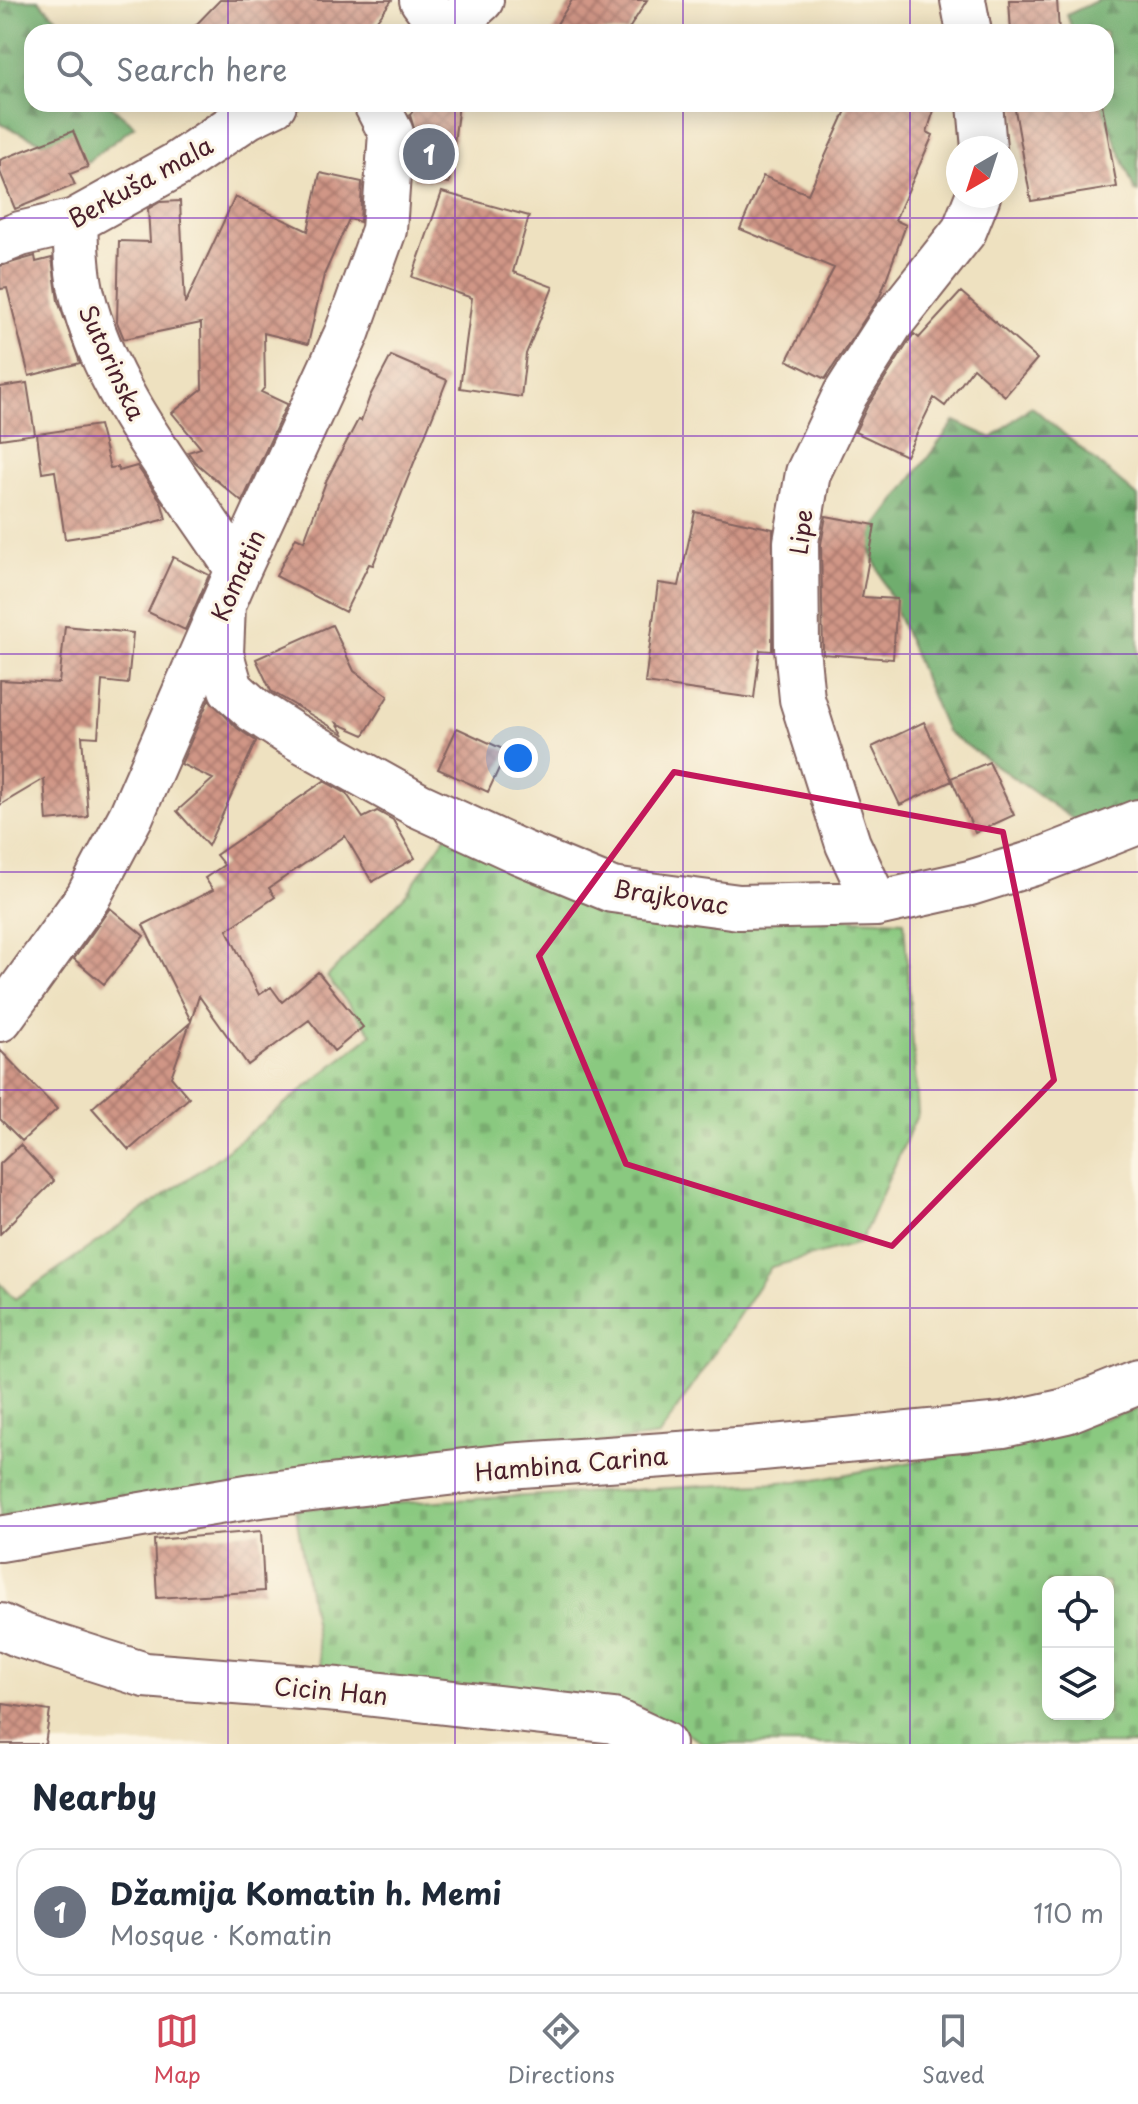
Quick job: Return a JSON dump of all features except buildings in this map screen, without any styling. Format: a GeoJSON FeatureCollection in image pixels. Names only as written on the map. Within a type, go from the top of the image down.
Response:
{"type":"FeatureCollection","features":[{"type":"Feature","properties":{"kind":"street"},"geometry":{"type":"LineString","coordinates":[[422,0],[439,24]]}},
{"type":"Feature","properties":{"kind":"street"},"geometry":{"type":"LineString","coordinates":[[454,24],[481,0]]}},
{"type":"Feature","properties":{"kind":"street"},"geometry":{"type":"LineString","coordinates":[[963,0],[968,24]]}},
{"type":"Feature","properties":{"kind":"street","name":"Berkuša mala"},"geometry":{"type":"LineString","coordinates":[[0,242],[75,221],[176,165],[257,112]]}},
{"type":"Feature","properties":{"kind":"street","name":"Komatin"},"geometry":{"type":"LineString","coordinates":[[0,1019],[88,897],[131,816],[347,333],[384,230],[391,133],[380,112]]}},
{"type":"Feature","properties":{"kind":"street"},"geometry":{"type":"LineString","coordinates":[[981,112],[983,136]]}},
{"type":"Feature","properties":{"kind":"street","name":"Lipe"},"geometry":{"type":"LineString","coordinates":[[876,904],[848,844],[802,699],[797,648],[796,542],[808,473],[845,395],[891,323],[964,231],[973,208]]}},
{"type":"Feature","properties":{"kind":"street","name":"Sutorinska"},"geometry":{"type":"LineString","coordinates":[[75,221],[82,294],[98,339],[126,402],[231,587]]}},
{"type":"Feature","properties":{"kind":"street","name":"Brajkovac"},"geometry":{"type":"LineString","coordinates":[[231,587],[221,654],[231,689],[254,710],[418,805],[612,890],[739,907],[876,904],[970,883],[1034,863],[1138,822]]}},
{"type":"Feature","properties":{"kind":"street","name":"Hambina Carina"},"geometry":{"type":"LineString","coordinates":[[0,1539],[253,1496],[475,1470],[751,1449],[1003,1425],[1066,1411],[1138,1382]]}},
{"type":"Feature","properties":{"kind":"street","name":"Cicin Han"},"geometry":{"type":"LineString","coordinates":[[0,1626],[145,1675],[338,1690],[614,1721],[663,1744]]}},
{"type":"Feature","properties":{"kind":"highlighted area"},"geometry":{"type":"Polygon","coordinates":[[[674,772],[1003,832],[1054,1080],[892,1246],[626,1164],[539,956],[674,772]]]}},
{"type":"Feature","properties":{"kind":"green space"},"geometry":{"type":"Polygon","coordinates":[[[0,0],[38,0],[57,18],[56,24],[24,24],[24,112],[118,112],[135,126],[87,162],[0,124],[0,0]]]}},
{"type":"Feature","properties":{"kind":"green space"},"geometry":{"type":"Polygon","coordinates":[[[1098,0],[1138,0],[1138,192],[1104,112],[1114,112],[1114,24],[1070,24],[1067,15],[1098,0]]]}},
{"type":"Feature","properties":{"kind":"green space"},"geometry":{"type":"Polygon","coordinates":[[[1031,406],[1138,497],[1138,819],[1106,842],[946,731],[866,540],[955,421],[992,438],[1031,406]]]}},
{"type":"Feature","properties":{"kind":"green space"},"geometry":{"type":"Polygon","coordinates":[[[448,833],[631,910],[904,921],[918,1113],[860,1243],[771,1267],[659,1436],[0,1521],[0,1283],[15,1299],[216,1159],[372,1034],[327,977],[406,894],[448,833]]]}},
{"type":"Feature","properties":{"kind":"green space"},"geometry":{"type":"Polygon","coordinates":[[[1138,1409],[1138,1744],[705,1744],[637,1706],[323,1676],[295,1509],[815,1480],[1029,1440],[1138,1409]]]}},
{"type":"Feature","properties":{"kind":"place","name":"Džamija Komatin h. Memi"},"geometry":{"type":"Point","coordinates":[429,154]}}]}
